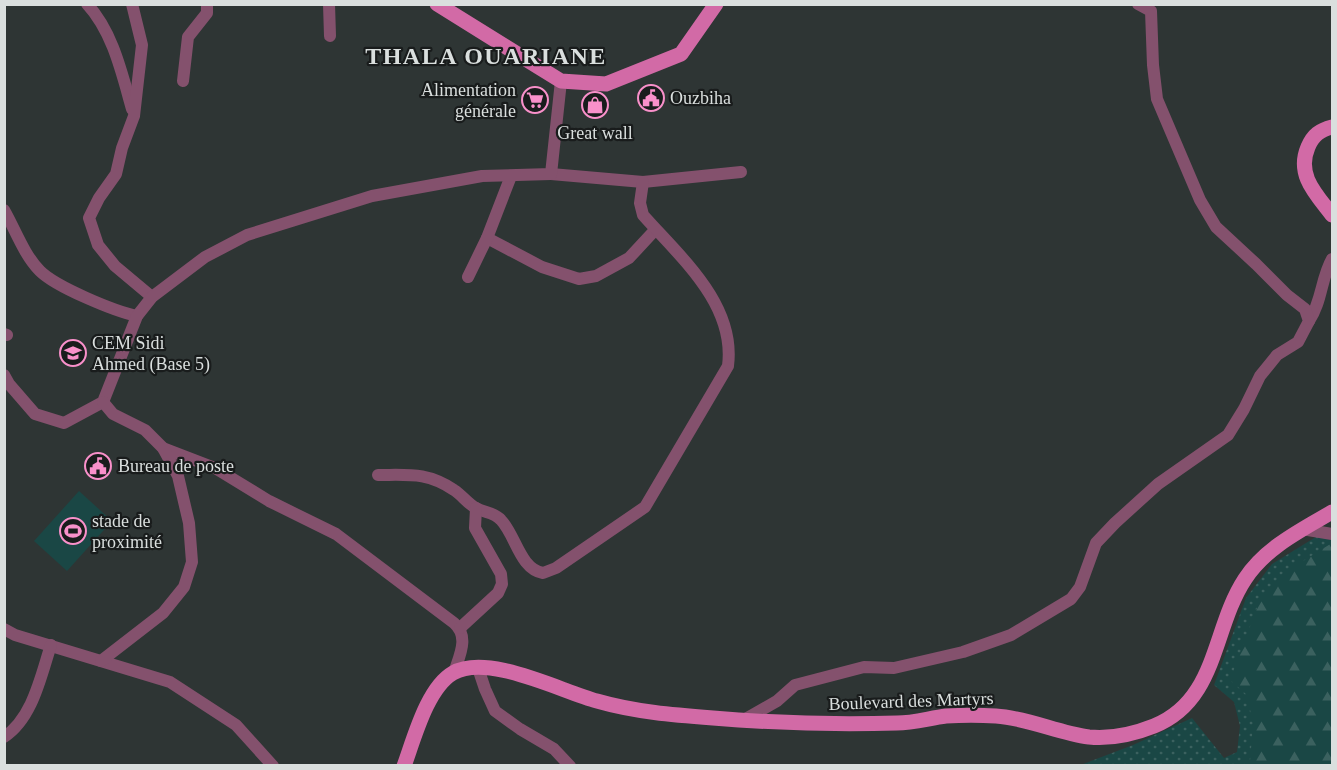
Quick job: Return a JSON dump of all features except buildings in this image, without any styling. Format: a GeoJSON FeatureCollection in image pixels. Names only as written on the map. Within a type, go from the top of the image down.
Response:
{"type":"FeatureCollection","features":[{"type":"Feature","properties":{"kind":"main road"},"geometry":{"type":"LineString","coordinates":[[437,4],[561,81],[606,84],[681,54],[716,4]]}},
{"type":"Feature","properties":{"kind":"main road"},"geometry":{"type":"LineString","coordinates":[[1332,127],[1320,130],[1309,145],[1303,161],[1306,176],[1332,215]]}},
{"type":"Feature","properties":{"kind":"main road","name":"Boulevard des Martyrs"},"geometry":{"type":"LineString","coordinates":[[454,673],[488,666],[504,669],[576,696],[617,707],[663,714],[784,723],[900,723],[947,716],[998,716],[1089,737],[1120,736],[1156,726],[1184,708],[1205,680],[1229,610],[1244,579],[1260,561],[1302,529],[1332,512]]}},
{"type":"Feature","properties":{"kind":"main road"},"geometry":{"type":"LineString","coordinates":[[404,765],[432,696],[454,673]]}},
{"type":"Feature","properties":{"kind":"street"},"geometry":{"type":"LineString","coordinates":[[87,4],[97,15],[117,58],[134,116]]}},
{"type":"Feature","properties":{"kind":"street"},"geometry":{"type":"LineString","coordinates":[[132,4],[142,45],[134,116],[122,148],[116,174],[99,198],[89,218],[98,245],[115,266],[152,297]]}},
{"type":"Feature","properties":{"kind":"street"},"geometry":{"type":"LineString","coordinates":[[183,81],[188,37],[207,13],[207,4]]}},
{"type":"Feature","properties":{"kind":"street"},"geometry":{"type":"LineString","coordinates":[[329,4],[330,36]]}},
{"type":"Feature","properties":{"kind":"street"},"geometry":{"type":"LineString","coordinates":[[1138,4],[1151,11],[1157,99],[1200,200],[1216,227],[1287,295],[1305,309],[1309,321]]}},
{"type":"Feature","properties":{"kind":"street"},"geometry":{"type":"LineString","coordinates":[[551,174],[561,81]]}},
{"type":"Feature","properties":{"kind":"street"},"geometry":{"type":"LineString","coordinates":[[4,375],[35,414],[64,423],[103,402],[137,316],[152,297],[204,257],[247,235],[372,196],[482,176],[551,174],[644,182],[741,172]]}},
{"type":"Feature","properties":{"kind":"street"},"geometry":{"type":"LineString","coordinates":[[468,277],[487,238],[511,176]]}},
{"type":"Feature","properties":{"kind":"street"},"geometry":{"type":"LineString","coordinates":[[378,474],[425,475],[456,491],[476,508],[492,513],[501,520],[531,568],[543,573],[556,568],[645,507],[728,366],[729,353],[720,312],[702,282],[643,215],[640,203],[644,182]]}},
{"type":"Feature","properties":{"kind":"street"},"geometry":{"type":"LineString","coordinates":[[4,210],[40,271],[61,284],[119,312],[137,316]]}},
{"type":"Feature","properties":{"kind":"street"},"geometry":{"type":"LineString","coordinates":[[487,238],[542,267],[579,279],[596,276],[629,258],[655,230]]}},
{"type":"Feature","properties":{"kind":"street"},"geometry":{"type":"LineString","coordinates":[[742,721],[777,700],[795,685],[864,667],[894,668],[963,652],[1011,635],[1071,599],[1080,587],[1096,543],[1158,484],[1228,435],[1260,376],[1277,355],[1298,342],[1315,312],[1332,259]]}},
{"type":"Feature","properties":{"kind":"street"},"geometry":{"type":"LineString","coordinates":[[101,661],[163,613],[184,587],[192,562],[189,523],[178,477],[162,448],[145,430],[113,414],[103,402]]}},
{"type":"Feature","properties":{"kind":"street"},"geometry":{"type":"LineString","coordinates":[[162,448],[216,468],[269,501],[336,534],[460,628],[463,643],[454,673]]}},
{"type":"Feature","properties":{"kind":"street"},"geometry":{"type":"LineString","coordinates":[[460,628],[498,593],[502,584],[501,573],[475,528],[476,508]]}},
{"type":"Feature","properties":{"kind":"street"},"geometry":{"type":"LineString","coordinates":[[1302,529],[1332,534]]}},
{"type":"Feature","properties":{"kind":"street"},"geometry":{"type":"LineString","coordinates":[[4,629],[170,682],[236,725],[273,765]]}},
{"type":"Feature","properties":{"kind":"street"},"geometry":{"type":"LineString","coordinates":[[4,737],[11,732],[30,706],[51,645]]}},
{"type":"Feature","properties":{"kind":"street"},"geometry":{"type":"LineString","coordinates":[[478,668],[484,689],[495,711],[520,729],[555,749],[570,765]]}},
{"type":"Feature","properties":{"kind":"green space","name":"stade de proximité"},"geometry":{"type":"Polygon","coordinates":[[[79,491],[112,521],[67,571],[34,541],[79,491]]]}},
{"type":"Feature","properties":{"kind":"green space"},"geometry":{"type":"Polygon","coordinates":[[[1332,527],[1332,765],[1078,766],[1133,745],[1192,718],[1224,758],[1237,752],[1240,726],[1234,702],[1214,685],[1246,598],[1272,564],[1332,527]]]}},
{"type":"Feature","properties":{"kind":"green space"},"geometry":{"type":"Polygon","coordinates":[[[1332,543],[1332,765],[1241,765],[1250,761],[1253,724],[1247,695],[1230,680],[1258,605],[1282,574],[1332,543]]]}},
{"type":"Feature","properties":{"kind":"place","name":"Ouzbiha"},"geometry":{"type":"Point","coordinates":[651,98]}},
{"type":"Feature","properties":{"kind":"place","name":"Alimentation générale"},"geometry":{"type":"Point","coordinates":[535,100]}},
{"type":"Feature","properties":{"kind":"place","name":"Great wall"},"geometry":{"type":"Point","coordinates":[595,105]}},
{"type":"Feature","properties":{"kind":"place","name":"CEM Sidi Ahmed (Base 5)"},"geometry":{"type":"Point","coordinates":[73,353]}},
{"type":"Feature","properties":{"kind":"place","name":"Bureau de poste"},"geometry":{"type":"Point","coordinates":[98,466]}},
{"type":"Feature","properties":{"kind":"place","name":"stade de proximité"},"geometry":{"type":"Point","coordinates":[73,531]}},
{"type":"Feature","properties":{"kind":"district","name":"THALA OUARIANE"},"geometry":{"type":"Point","coordinates":[486,56]}}]}
